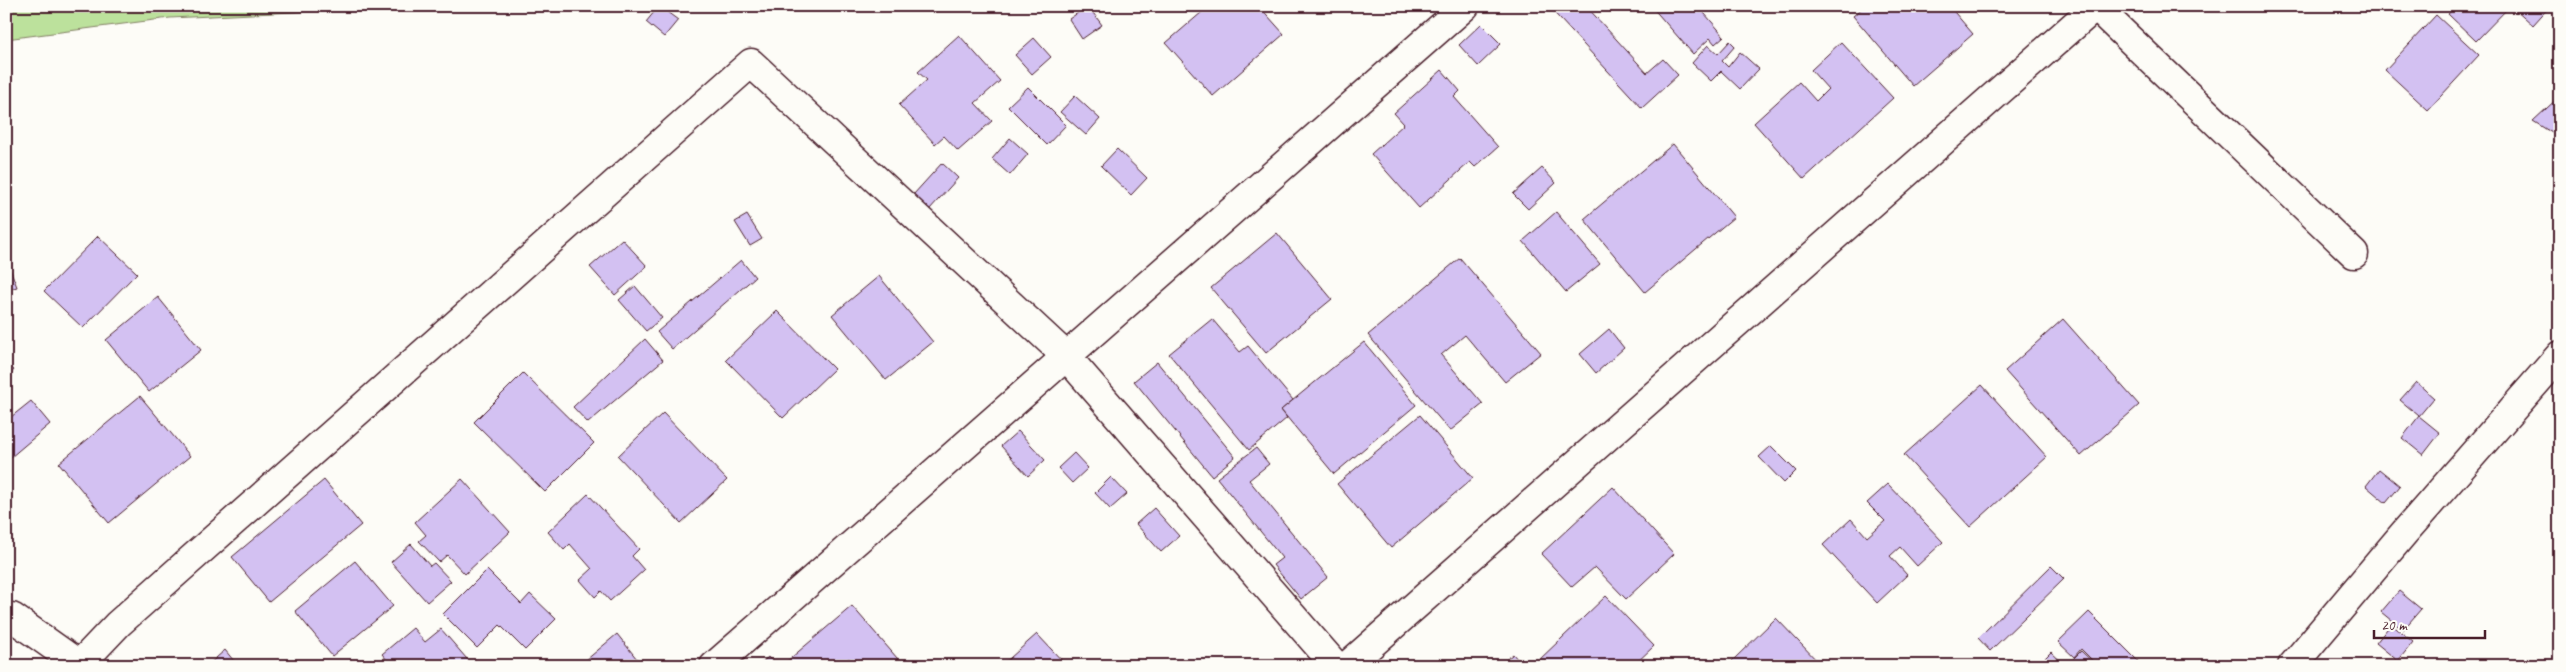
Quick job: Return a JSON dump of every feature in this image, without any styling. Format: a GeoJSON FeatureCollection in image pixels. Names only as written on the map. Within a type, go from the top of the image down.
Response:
{"type":"FeatureCollection","features":[{"type":"Feature","properties":{"kind":"street"},"geometry":{"type":"LineString","coordinates":[[714,666],[1464,6]]}},
{"type":"Feature","properties":{"kind":"street"},"geometry":{"type":"LineString","coordinates":[[1347,666],[2095,7],[2354,254]]}},
{"type":"Feature","properties":{"kind":"street"},"geometry":{"type":"LineString","coordinates":[[6,617],[12,617],[81,665],[118,624],[751,63],[1066,356],[1336,666]]}},
{"type":"Feature","properties":{"kind":"street"},"geometry":{"type":"LineString","coordinates":[[2292,666],[2404,533],[2560,356]]}},
{"type":"Feature","properties":{"kind":"green space"},"geometry":{"type":"Polygon","coordinates":[[[6,6],[417,6],[170,18],[6,39],[6,6]]]}},
{"type":"Feature","properties":{"kind":"building"},"geometry":{"type":"Polygon","coordinates":[[[659,6],[678,20],[664,37],[646,22],[659,6]]]}},
{"type":"Feature","properties":{"kind":"building"},"geometry":{"type":"Polygon","coordinates":[[[1088,6],[1102,25],[1082,39],[1069,19],[1088,6]]]}},
{"type":"Feature","properties":{"kind":"building"},"geometry":{"type":"Polygon","coordinates":[[[1209,6],[1230,6],[1235,12],[1242,6],[1259,6],[1284,34],[1213,96],[1166,43],[1209,6]]]}},
{"type":"Feature","properties":{"kind":"building"},"geometry":{"type":"Polygon","coordinates":[[[1548,6],[1586,6],[1647,73],[1663,59],[1678,75],[1642,108],[1548,6]]]}},
{"type":"Feature","properties":{"kind":"building"},"geometry":{"type":"Polygon","coordinates":[[[1651,6],[1698,6],[1724,36],[1715,44],[1710,38],[1693,54],[1651,6]]]}},
{"type":"Feature","properties":{"kind":"building"},"geometry":{"type":"Polygon","coordinates":[[[1865,6],[1949,6],[1973,34],[1913,86],[1853,16],[1865,6]]]}},
{"type":"Feature","properties":{"kind":"building"},"geometry":{"type":"Polygon","coordinates":[[[2399,6],[2409,6],[2403,11],[2399,6]]]}},
{"type":"Feature","properties":{"kind":"building"},"geometry":{"type":"Polygon","coordinates":[[[2456,6],[2510,6],[2476,41],[2448,14],[2456,6]]]}},
{"type":"Feature","properties":{"kind":"building"},"geometry":{"type":"Polygon","coordinates":[[[2516,6],[2550,6],[2533,25],[2514,8],[2516,6]]]}},
{"type":"Feature","properties":{"kind":"building"},"geometry":{"type":"Polygon","coordinates":[[[2436,15],[2479,55],[2428,110],[2385,70],[2436,15]]]}},
{"type":"Feature","properties":{"kind":"building"},"geometry":{"type":"Polygon","coordinates":[[[1481,24],[1501,44],[1478,66],[1459,45],[1481,24]]]}},
{"type":"Feature","properties":{"kind":"building"},"geometry":{"type":"Polygon","coordinates":[[[959,35],[1000,81],[975,103],[992,121],[958,151],[944,136],[935,144],[899,105],[927,80],[918,72],[959,35]]]}},
{"type":"Feature","properties":{"kind":"building"},"geometry":{"type":"Polygon","coordinates":[[[1034,38],[1051,57],[1032,74],[1015,55],[1034,38]]]}},
{"type":"Feature","properties":{"kind":"building"},"geometry":{"type":"Polygon","coordinates":[[[1730,41],[1735,46],[1722,61],[1728,67],[1740,52],[1759,69],[1740,89],[1721,71],[1711,81],[1692,63],[1708,45],[1718,54],[1730,41]]]}},
{"type":"Feature","properties":{"kind":"building"},"geometry":{"type":"Polygon","coordinates":[[[1841,42],[1893,98],[1804,179],[1754,123],[1799,82],[1816,101],[1828,89],[1811,70],[1841,42]]]}},
{"type":"Feature","properties":{"kind":"building"},"geometry":{"type":"Polygon","coordinates":[[[1442,70],[1460,91],[1454,97],[1498,147],[1475,167],[1470,162],[1419,208],[1371,154],[1404,124],[1394,113],[1442,70]]]}},
{"type":"Feature","properties":{"kind":"building"},"geometry":{"type":"Polygon","coordinates":[[[1028,87],[1066,125],[1047,145],[1008,106],[1028,87]]]}},
{"type":"Feature","properties":{"kind":"building"},"geometry":{"type":"Polygon","coordinates":[[[1075,96],[1100,119],[1086,135],[1060,112],[1075,96]]]}},
{"type":"Feature","properties":{"kind":"building"},"geometry":{"type":"Polygon","coordinates":[[[2560,96],[2560,138],[2533,121],[2560,96]]]}},
{"type":"Feature","properties":{"kind":"building"},"geometry":{"type":"Polygon","coordinates":[[[1010,138],[1028,154],[1010,175],[992,159],[1010,138]]]}},
{"type":"Feature","properties":{"kind":"building"},"geometry":{"type":"Polygon","coordinates":[[[1673,144],[1734,217],[1645,292],[1584,219],[1673,144]]]}},
{"type":"Feature","properties":{"kind":"building"},"geometry":{"type":"Polygon","coordinates":[[[1117,149],[1147,178],[1131,195],[1101,166],[1117,149]]]}},
{"type":"Feature","properties":{"kind":"building"},"geometry":{"type":"Polygon","coordinates":[[[942,163],[958,178],[929,210],[913,195],[942,163]]]}},
{"type":"Feature","properties":{"kind":"building"},"geometry":{"type":"Polygon","coordinates":[[[1542,168],[1556,183],[1528,209],[1513,194],[1542,168]]]}},
{"type":"Feature","properties":{"kind":"building"},"geometry":{"type":"Polygon","coordinates":[[[1556,212],[1600,264],[1566,292],[1523,241],[1556,212]]]}},
{"type":"Feature","properties":{"kind":"building"},"geometry":{"type":"Polygon","coordinates":[[[747,215],[762,239],[750,246],[735,222],[747,215]]]}},
{"type":"Feature","properties":{"kind":"building"},"geometry":{"type":"Polygon","coordinates":[[[1277,233],[1332,299],[1266,353],[1211,288],[1277,233]]]}},
{"type":"Feature","properties":{"kind":"building"},"geometry":{"type":"Polygon","coordinates":[[[98,236],[137,273],[83,328],[44,291],[98,236]]]}},
{"type":"Feature","properties":{"kind":"building"},"geometry":{"type":"Polygon","coordinates":[[[622,239],[647,266],[615,295],[590,267],[622,239]]]}},
{"type":"Feature","properties":{"kind":"building"},"geometry":{"type":"Polygon","coordinates":[[[6,258],[17,287],[6,290],[6,258]]]}},
{"type":"Feature","properties":{"kind":"building"},"geometry":{"type":"Polygon","coordinates":[[[1460,258],[1541,353],[1505,382],[1465,335],[1441,355],[1483,404],[1450,431],[1368,335],[1460,258]]]}},
{"type":"Feature","properties":{"kind":"building"},"geometry":{"type":"Polygon","coordinates":[[[741,260],[755,277],[672,349],[657,332],[741,260]]]}},
{"type":"Feature","properties":{"kind":"building"},"geometry":{"type":"Polygon","coordinates":[[[879,276],[933,342],[886,380],[832,315],[879,276]]]}},
{"type":"Feature","properties":{"kind":"building"},"geometry":{"type":"Polygon","coordinates":[[[635,286],[662,318],[646,331],[619,300],[635,286]]]}},
{"type":"Feature","properties":{"kind":"building"},"geometry":{"type":"Polygon","coordinates":[[[158,297],[201,350],[149,392],[106,340],[158,297]]]}},
{"type":"Feature","properties":{"kind":"building"},"geometry":{"type":"Polygon","coordinates":[[[777,311],[834,369],[783,418],[726,360],[777,311]]]}},
{"type":"Feature","properties":{"kind":"building"},"geometry":{"type":"Polygon","coordinates":[[[1212,319],[1240,352],[1248,346],[1293,400],[1281,410],[1287,418],[1249,450],[1169,354],[1212,319]]]}},
{"type":"Feature","properties":{"kind":"building"},"geometry":{"type":"Polygon","coordinates":[[[2063,319],[2139,405],[2081,456],[2005,371],[2063,319]]]}},
{"type":"Feature","properties":{"kind":"building"},"geometry":{"type":"Polygon","coordinates":[[[1609,329],[1624,348],[1596,373],[1580,354],[1609,329]]]}},
{"type":"Feature","properties":{"kind":"building"},"geometry":{"type":"Polygon","coordinates":[[[645,339],[663,360],[588,423],[573,407],[645,339]]]}},
{"type":"Feature","properties":{"kind":"building"},"geometry":{"type":"Polygon","coordinates":[[[1364,342],[1416,405],[1334,474],[1281,410],[1364,342]]]}},
{"type":"Feature","properties":{"kind":"building"},"geometry":{"type":"Polygon","coordinates":[[[1157,362],[1235,457],[1212,476],[1134,381],[1157,362]]]}},
{"type":"Feature","properties":{"kind":"building"},"geometry":{"type":"Polygon","coordinates":[[[6,363],[14,370],[6,379],[6,363]]]}},
{"type":"Feature","properties":{"kind":"building"},"geometry":{"type":"Polygon","coordinates":[[[523,373],[594,443],[545,492],[474,422],[523,373]]]}},
{"type":"Feature","properties":{"kind":"building"},"geometry":{"type":"Polygon","coordinates":[[[2416,382],[2434,398],[2419,416],[2400,400],[2416,382]]]}},
{"type":"Feature","properties":{"kind":"building"},"geometry":{"type":"Polygon","coordinates":[[[1982,385],[2047,457],[1970,527],[1904,455],[1982,385]]]}},
{"type":"Feature","properties":{"kind":"building"},"geometry":{"type":"Polygon","coordinates":[[[140,396],[190,456],[109,523],[59,463],[140,396]]]}},
{"type":"Feature","properties":{"kind":"building"},"geometry":{"type":"Polygon","coordinates":[[[31,401],[50,424],[11,457],[6,452],[6,421],[31,401]]]}},
{"type":"Feature","properties":{"kind":"building"},"geometry":{"type":"Polygon","coordinates":[[[663,413],[727,480],[681,523],[618,456],[663,413]]]}},
{"type":"Feature","properties":{"kind":"building"},"geometry":{"type":"Polygon","coordinates":[[[1420,415],[1473,478],[1391,548],[1337,484],[1420,415]]]}},
{"type":"Feature","properties":{"kind":"building"},"geometry":{"type":"Polygon","coordinates":[[[2419,416],[2440,433],[2423,455],[2402,438],[2419,416]]]}},
{"type":"Feature","properties":{"kind":"building"},"geometry":{"type":"Polygon","coordinates":[[[1018,431],[1045,460],[1028,476],[1001,446],[1018,431]]]}},
{"type":"Feature","properties":{"kind":"building"},"geometry":{"type":"Polygon","coordinates":[[[1771,446],[1796,471],[1784,483],[1759,457],[1771,446]]]}},
{"type":"Feature","properties":{"kind":"building"},"geometry":{"type":"Polygon","coordinates":[[[1256,448],[1269,464],[1249,480],[1328,577],[1301,599],[1273,565],[1282,558],[1217,478],[1256,448]]]}},
{"type":"Feature","properties":{"kind":"building"},"geometry":{"type":"Polygon","coordinates":[[[1074,453],[1088,468],[1072,483],[1058,468],[1074,453]]]}},
{"type":"Feature","properties":{"kind":"building"},"geometry":{"type":"Polygon","coordinates":[[[2379,469],[2400,486],[2386,503],[2366,486],[2379,469]]]}},
{"type":"Feature","properties":{"kind":"building"},"geometry":{"type":"Polygon","coordinates":[[[1111,477],[1127,494],[1110,509],[1095,493],[1111,477]]]}},
{"type":"Feature","properties":{"kind":"building"},"geometry":{"type":"Polygon","coordinates":[[[462,479],[510,532],[465,574],[447,555],[439,562],[419,541],[426,535],[415,522],[462,479]]]}},
{"type":"Feature","properties":{"kind":"building"},"geometry":{"type":"Polygon","coordinates":[[[324,480],[361,525],[269,602],[232,557],[324,480]]]}},
{"type":"Feature","properties":{"kind":"building"},"geometry":{"type":"Polygon","coordinates":[[[1888,484],[1943,542],[1917,566],[1900,547],[1890,556],[1907,575],[1877,603],[1823,545],[1851,519],[1867,537],[1885,521],[1867,503],[1888,484]]]}},
{"type":"Feature","properties":{"kind":"building"},"geometry":{"type":"Polygon","coordinates":[[[1613,487],[1674,554],[1626,599],[1595,567],[1572,587],[1541,554],[1613,487]]]}},
{"type":"Feature","properties":{"kind":"building"},"geometry":{"type":"Polygon","coordinates":[[[588,494],[639,549],[632,556],[644,570],[610,601],[601,591],[595,597],[580,580],[592,569],[570,544],[564,550],[548,532],[588,494]]]}},
{"type":"Feature","properties":{"kind":"building"},"geometry":{"type":"Polygon","coordinates":[[[1154,508],[1179,536],[1161,552],[1136,524],[1154,508]]]}},
{"type":"Feature","properties":{"kind":"building"},"geometry":{"type":"Polygon","coordinates":[[[411,544],[430,566],[434,563],[451,581],[427,602],[391,562],[411,544]]]}},
{"type":"Feature","properties":{"kind":"building"},"geometry":{"type":"Polygon","coordinates":[[[355,561],[393,606],[332,656],[295,611],[355,561]]]}},
{"type":"Feature","properties":{"kind":"building"},"geometry":{"type":"Polygon","coordinates":[[[2051,566],[2064,579],[1990,651],[1978,638],[2051,566]]]}},
{"type":"Feature","properties":{"kind":"building"},"geometry":{"type":"Polygon","coordinates":[[[487,570],[521,604],[530,594],[556,619],[525,650],[500,625],[477,648],[443,614],[487,570]]]}},
{"type":"Feature","properties":{"kind":"building"},"geometry":{"type":"Polygon","coordinates":[[[2399,591],[2421,609],[2403,630],[2381,612],[2399,591]]]}},
{"type":"Feature","properties":{"kind":"building"},"geometry":{"type":"Polygon","coordinates":[[[1606,596],[1654,646],[1633,666],[1543,666],[1538,661],[1606,596]]]}},
{"type":"Feature","properties":{"kind":"building"},"geometry":{"type":"Polygon","coordinates":[[[852,606],[904,666],[856,666],[849,658],[840,666],[787,666],[785,663],[852,606]]]}},
{"type":"Feature","properties":{"kind":"building"},"geometry":{"type":"Polygon","coordinates":[[[2089,612],[2143,666],[2098,666],[2081,649],[2074,657],[2058,642],[2089,612]]]}},
{"type":"Feature","properties":{"kind":"building"},"geometry":{"type":"Polygon","coordinates":[[[1776,618],[1822,666],[1737,666],[1732,661],[1776,618]]]}},
{"type":"Feature","properties":{"kind":"building"},"geometry":{"type":"Polygon","coordinates":[[[2391,624],[2413,642],[2398,661],[2376,643],[2391,624]]]}},
{"type":"Feature","properties":{"kind":"building"},"geometry":{"type":"Polygon","coordinates":[[[413,628],[425,642],[441,629],[473,666],[392,666],[382,654],[413,628]]]}},
{"type":"Feature","properties":{"kind":"building"},"geometry":{"type":"Polygon","coordinates":[[[617,634],[637,659],[629,666],[579,666],[617,634]]]}},
{"type":"Feature","properties":{"kind":"building"},"geometry":{"type":"Polygon","coordinates":[[[1037,634],[1066,665],[1001,666],[1037,634]]]}},
{"type":"Feature","properties":{"kind":"building"},"geometry":{"type":"Polygon","coordinates":[[[225,650],[238,666],[207,666],[225,650]]]}},
{"type":"Feature","properties":{"kind":"building"},"geometry":{"type":"Polygon","coordinates":[[[2081,651],[2097,666],[2066,666],[2081,651]]]}},
{"type":"Feature","properties":{"kind":"building"},"geometry":{"type":"Polygon","coordinates":[[[2051,652],[2066,666],[2037,666],[2051,652]]]}},
{"type":"Feature","properties":{"kind":"building"},"geometry":{"type":"Polygon","coordinates":[[[1513,654],[1523,666],[1499,666],[1513,654]]]}},
{"type":"Feature","properties":{"kind":"building"},"geometry":{"type":"Polygon","coordinates":[[[768,657],[776,666],[758,666],[768,657]]]}}]}
